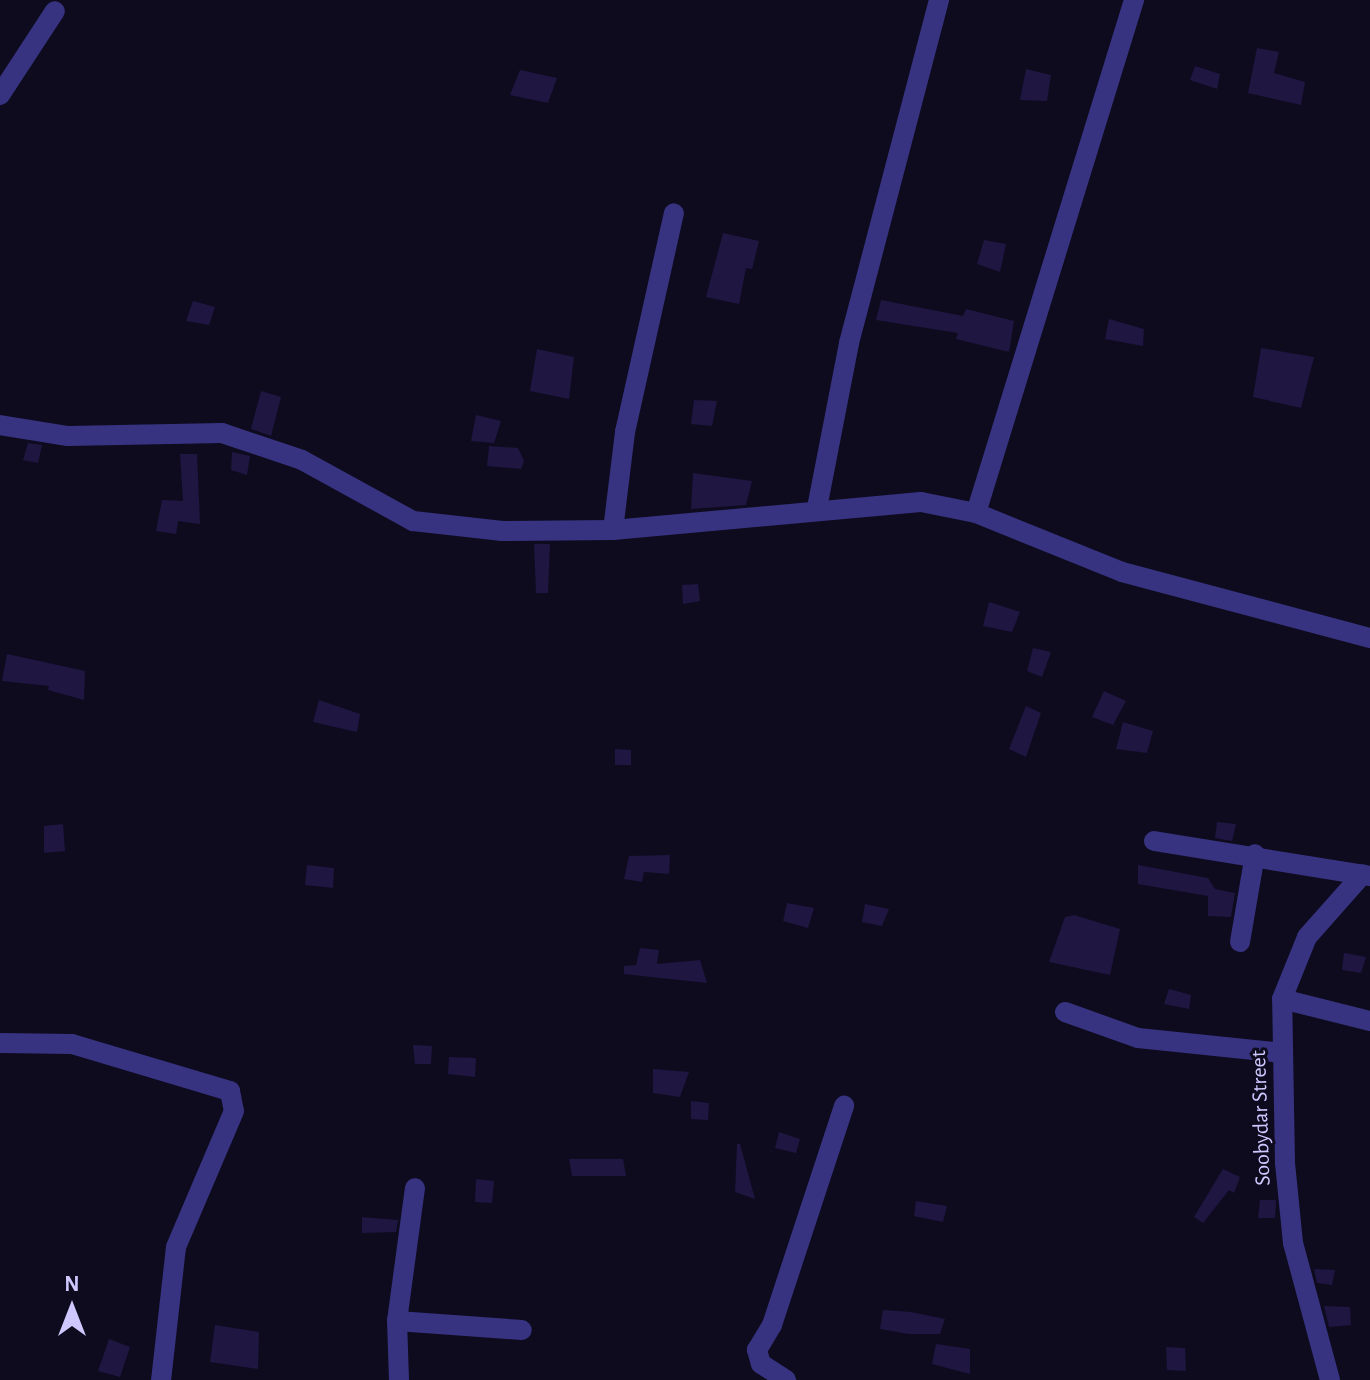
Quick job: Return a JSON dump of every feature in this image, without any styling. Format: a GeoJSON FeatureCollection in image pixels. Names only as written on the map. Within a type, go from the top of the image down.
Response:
{"type":"FeatureCollection","features":[{"type":"Feature","properties":{"kind":"street"},"geometry":{"type":"LineString","coordinates":[[817,508],[849,343],[939,0]]}},
{"type":"Feature","properties":{"kind":"street"},"geometry":{"type":"LineString","coordinates":[[976,513],[1134,0]]}},
{"type":"Feature","properties":{"kind":"street"},"geometry":{"type":"LineString","coordinates":[[0,95],[55,11]]}},
{"type":"Feature","properties":{"kind":"street"},"geometry":{"type":"LineString","coordinates":[[613,530],[625,432],[674,213]]}},
{"type":"Feature","properties":{"kind":"street"},"geometry":{"type":"LineString","coordinates":[[0,425],[68,436],[222,433],[302,460],[413,521],[502,531],[613,530],[817,508],[921,502],[976,513],[1122,572],[1370,638]]}},
{"type":"Feature","properties":{"kind":"street"},"geometry":{"type":"LineString","coordinates":[[1154,841],[1255,854],[1366,875]]}},
{"type":"Feature","properties":{"kind":"street"},"geometry":{"type":"LineString","coordinates":[[1240,942],[1255,854]]}},
{"type":"Feature","properties":{"kind":"street","name":"Soobydar Street"},"geometry":{"type":"LineString","coordinates":[[1330,1380],[1293,1243],[1282,1053],[1282,999],[1307,937],[1366,875]]}},
{"type":"Feature","properties":{"kind":"street"},"geometry":{"type":"LineString","coordinates":[[1282,999],[1370,1021]]}},
{"type":"Feature","properties":{"kind":"street"},"geometry":{"type":"LineString","coordinates":[[1065,1012],[1138,1038],[1282,1053]]}},
{"type":"Feature","properties":{"kind":"street"},"geometry":{"type":"LineString","coordinates":[[0,1043],[72,1044],[230,1091],[234,1111],[176,1247],[161,1380]]}},
{"type":"Feature","properties":{"kind":"street"},"geometry":{"type":"LineString","coordinates":[[786,1380],[761,1364],[757,1350],[772,1325],[844,1106]]}},
{"type":"Feature","properties":{"kind":"street"},"geometry":{"type":"LineString","coordinates":[[399,1380],[397,1321],[415,1188]]}},
{"type":"Feature","properties":{"kind":"street"},"geometry":{"type":"LineString","coordinates":[[397,1321],[522,1330]]}},
{"type":"Feature","properties":{"kind":"building"},"geometry":{"type":"Polygon","coordinates":[[[1257,48],[1279,52],[1274,73],[1305,82],[1301,105],[1248,93],[1257,48]]]}},
{"type":"Feature","properties":{"kind":"building"},"geometry":{"type":"Polygon","coordinates":[[[1195,66],[1220,74],[1217,89],[1190,80],[1195,66]]]}},
{"type":"Feature","properties":{"kind":"building"},"geometry":{"type":"Polygon","coordinates":[[[1026,69],[1051,75],[1047,101],[1020,100],[1026,69]]]}},
{"type":"Feature","properties":{"kind":"building"},"geometry":{"type":"Polygon","coordinates":[[[520,70],[557,78],[548,103],[510,95],[520,70]]]}},
{"type":"Feature","properties":{"kind":"building"},"geometry":{"type":"Polygon","coordinates":[[[723,233],[759,241],[752,269],[746,268],[739,304],[706,297],[723,233]]]}},
{"type":"Feature","properties":{"kind":"building"},"geometry":{"type":"Polygon","coordinates":[[[984,240],[1006,244],[1000,272],[977,264],[984,240]]]}},
{"type":"Feature","properties":{"kind":"building"},"geometry":{"type":"Polygon","coordinates":[[[881,300],[963,316],[966,309],[1014,321],[1009,352],[956,339],[958,333],[876,320],[881,300]]]}},
{"type":"Feature","properties":{"kind":"building"},"geometry":{"type":"Polygon","coordinates":[[[193,301],[215,307],[209,325],[186,321],[193,301]]]}},
{"type":"Feature","properties":{"kind":"building"},"geometry":{"type":"Polygon","coordinates":[[[1109,319],[1144,329],[1143,346],[1105,339],[1109,319]]]}},
{"type":"Feature","properties":{"kind":"building"},"geometry":{"type":"Polygon","coordinates":[[[1261,348],[1314,357],[1301,408],[1253,397],[1261,348]]]}},
{"type":"Feature","properties":{"kind":"building"},"geometry":{"type":"Polygon","coordinates":[[[537,349],[574,357],[569,399],[530,391],[537,349]]]}},
{"type":"Feature","properties":{"kind":"building"},"geometry":{"type":"Polygon","coordinates":[[[261,391],[281,397],[271,436],[251,429],[261,391]]]}},
{"type":"Feature","properties":{"kind":"building"},"geometry":{"type":"Polygon","coordinates":[[[694,400],[717,401],[712,426],[691,424],[694,400]]]}},
{"type":"Feature","properties":{"kind":"building"},"geometry":{"type":"Polygon","coordinates":[[[476,415],[501,421],[494,443],[471,441],[476,415]]]}},
{"type":"Feature","properties":{"kind":"building"},"geometry":{"type":"Polygon","coordinates":[[[28,443],[42,445],[38,463],[23,460],[28,443]]]}},
{"type":"Feature","properties":{"kind":"building"},"geometry":{"type":"Polygon","coordinates":[[[489,446],[518,448],[524,461],[521,469],[487,466],[489,446]]]}},
{"type":"Feature","properties":{"kind":"building"},"geometry":{"type":"Polygon","coordinates":[[[232,452],[250,456],[247,475],[231,470],[232,452]]]}},
{"type":"Feature","properties":{"kind":"building"},"geometry":{"type":"Polygon","coordinates":[[[180,454],[197,454],[200,524],[178,521],[176,534],[156,531],[162,500],[183,501],[180,454]]]}},
{"type":"Feature","properties":{"kind":"building"},"geometry":{"type":"Polygon","coordinates":[[[693,473],[752,481],[746,505],[691,509],[693,473]]]}},
{"type":"Feature","properties":{"kind":"building"},"geometry":{"type":"Polygon","coordinates":[[[534,544],[550,544],[548,593],[536,593],[534,544]]]}},
{"type":"Feature","properties":{"kind":"building"},"geometry":{"type":"Polygon","coordinates":[[[698,584],[700,601],[683,604],[682,585],[698,584]]]}},
{"type":"Feature","properties":{"kind":"building"},"geometry":{"type":"Polygon","coordinates":[[[989,602],[1020,612],[1012,632],[983,626],[989,602]]]}},
{"type":"Feature","properties":{"kind":"building"},"geometry":{"type":"Polygon","coordinates":[[[1033,648],[1051,652],[1042,677],[1027,671],[1033,648]]]}},
{"type":"Feature","properties":{"kind":"building"},"geometry":{"type":"Polygon","coordinates":[[[7,654],[85,671],[84,700],[48,690],[49,686],[2,681],[7,654]]]}},
{"type":"Feature","properties":{"kind":"building"},"geometry":{"type":"Polygon","coordinates":[[[1104,691],[1126,701],[1113,725],[1092,717],[1104,691]]]}},
{"type":"Feature","properties":{"kind":"building"},"geometry":{"type":"Polygon","coordinates":[[[319,700],[360,714],[357,732],[313,722],[319,700]]]}},
{"type":"Feature","properties":{"kind":"building"},"geometry":{"type":"Polygon","coordinates":[[[1026,706],[1041,713],[1026,757],[1009,749],[1026,706]]]}},
{"type":"Feature","properties":{"kind":"building"},"geometry":{"type":"Polygon","coordinates":[[[1123,722],[1153,731],[1147,753],[1116,749],[1123,722]]]}},
{"type":"Feature","properties":{"kind":"building"},"geometry":{"type":"Polygon","coordinates":[[[615,749],[631,750],[631,765],[615,765],[615,749]]]}},
{"type":"Feature","properties":{"kind":"building"},"geometry":{"type":"Polygon","coordinates":[[[1217,822],[1236,824],[1232,841],[1215,838],[1217,822]]]}},
{"type":"Feature","properties":{"kind":"building"},"geometry":{"type":"Polygon","coordinates":[[[63,824],[65,851],[44,853],[44,826],[63,824]]]}},
{"type":"Feature","properties":{"kind":"building"},"geometry":{"type":"Polygon","coordinates":[[[670,855],[669,874],[644,872],[642,882],[624,879],[629,856],[670,855]]]}},
{"type":"Feature","properties":{"kind":"building"},"geometry":{"type":"Polygon","coordinates":[[[307,865],[334,868],[333,888],[305,885],[307,865]]]}},
{"type":"Feature","properties":{"kind":"building"},"geometry":{"type":"Polygon","coordinates":[[[1138,865],[1208,878],[1215,889],[1235,893],[1231,917],[1208,916],[1208,896],[1138,884],[1138,865]]]}},
{"type":"Feature","properties":{"kind":"building"},"geometry":{"type":"Polygon","coordinates":[[[787,903],[814,908],[808,928],[783,921],[787,903]]]}},
{"type":"Feature","properties":{"kind":"building"},"geometry":{"type":"Polygon","coordinates":[[[865,904],[889,909],[882,926],[862,922],[865,904]]]}},
{"type":"Feature","properties":{"kind":"building"},"geometry":{"type":"Polygon","coordinates":[[[1074,915],[1120,929],[1110,975],[1049,962],[1065,917],[1074,915]]]}},
{"type":"Feature","properties":{"kind":"building"},"geometry":{"type":"Polygon","coordinates":[[[640,948],[659,950],[657,964],[700,960],[707,983],[624,974],[624,966],[636,965],[640,948]]]}},
{"type":"Feature","properties":{"kind":"building"},"geometry":{"type":"Polygon","coordinates":[[[1344,953],[1366,957],[1361,973],[1342,970],[1344,953]]]}},
{"type":"Feature","properties":{"kind":"building"},"geometry":{"type":"Polygon","coordinates":[[[1169,989],[1191,995],[1189,1009],[1164,1004],[1169,989]]]}},
{"type":"Feature","properties":{"kind":"building"},"geometry":{"type":"Polygon","coordinates":[[[413,1045],[432,1046],[431,1064],[415,1064],[413,1045]]]}},
{"type":"Feature","properties":{"kind":"building"},"geometry":{"type":"Polygon","coordinates":[[[449,1057],[476,1058],[475,1077],[448,1074],[449,1057]]]}},
{"type":"Feature","properties":{"kind":"building"},"geometry":{"type":"Polygon","coordinates":[[[653,1069],[689,1072],[680,1097],[653,1093],[653,1069]]]}},
{"type":"Feature","properties":{"kind":"building"},"geometry":{"type":"Polygon","coordinates":[[[691,1101],[709,1103],[708,1120],[691,1119],[691,1101]]]}},
{"type":"Feature","properties":{"kind":"building"},"geometry":{"type":"Polygon","coordinates":[[[779,1132],[800,1139],[796,1153],[775,1148],[779,1132]]]}},
{"type":"Feature","properties":{"kind":"building"},"geometry":{"type":"Polygon","coordinates":[[[737,1144],[740,1144],[755,1199],[735,1192],[737,1144]]]}},
{"type":"Feature","properties":{"kind":"building"},"geometry":{"type":"Polygon","coordinates":[[[569,1159],[623,1159],[626,1176],[572,1176],[569,1159]]]}},
{"type":"Feature","properties":{"kind":"building"},"geometry":{"type":"Polygon","coordinates":[[[1223,1169],[1240,1177],[1234,1193],[1229,1190],[1203,1223],[1194,1217],[1223,1169]]]}},
{"type":"Feature","properties":{"kind":"building"},"geometry":{"type":"Polygon","coordinates":[[[476,1179],[494,1181],[492,1203],[475,1202],[476,1179]]]}},
{"type":"Feature","properties":{"kind":"building"},"geometry":{"type":"Polygon","coordinates":[[[1260,1200],[1276,1200],[1275,1218],[1258,1218],[1260,1200]]]}},
{"type":"Feature","properties":{"kind":"building"},"geometry":{"type":"Polygon","coordinates":[[[916,1201],[947,1206],[943,1222],[914,1216],[916,1201]]]}},
{"type":"Feature","properties":{"kind":"building"},"geometry":{"type":"Polygon","coordinates":[[[362,1217],[398,1220],[396,1232],[362,1233],[362,1217]]]}},
{"type":"Feature","properties":{"kind":"building"},"geometry":{"type":"Polygon","coordinates":[[[1314,1269],[1335,1270],[1332,1285],[1317,1283],[1314,1269]]]}},
{"type":"Feature","properties":{"kind":"building"},"geometry":{"type":"Polygon","coordinates":[[[1324,1306],[1350,1307],[1351,1325],[1329,1327],[1324,1306]]]}},
{"type":"Feature","properties":{"kind":"building"},"geometry":{"type":"Polygon","coordinates":[[[883,1310],[945,1319],[940,1334],[908,1334],[880,1329],[883,1310]]]}},
{"type":"Feature","properties":{"kind":"building"},"geometry":{"type":"Polygon","coordinates":[[[215,1325],[259,1332],[258,1369],[210,1362],[215,1325]]]}},
{"type":"Feature","properties":{"kind":"building"},"geometry":{"type":"Polygon","coordinates":[[[109,1339],[130,1347],[120,1377],[98,1371],[109,1339]]]}},
{"type":"Feature","properties":{"kind":"building"},"geometry":{"type":"Polygon","coordinates":[[[936,1344],[970,1349],[970,1374],[932,1364],[936,1344]]]}},
{"type":"Feature","properties":{"kind":"building"},"geometry":{"type":"Polygon","coordinates":[[[1166,1347],[1185,1348],[1186,1371],[1167,1370],[1166,1347]]]}}]}
